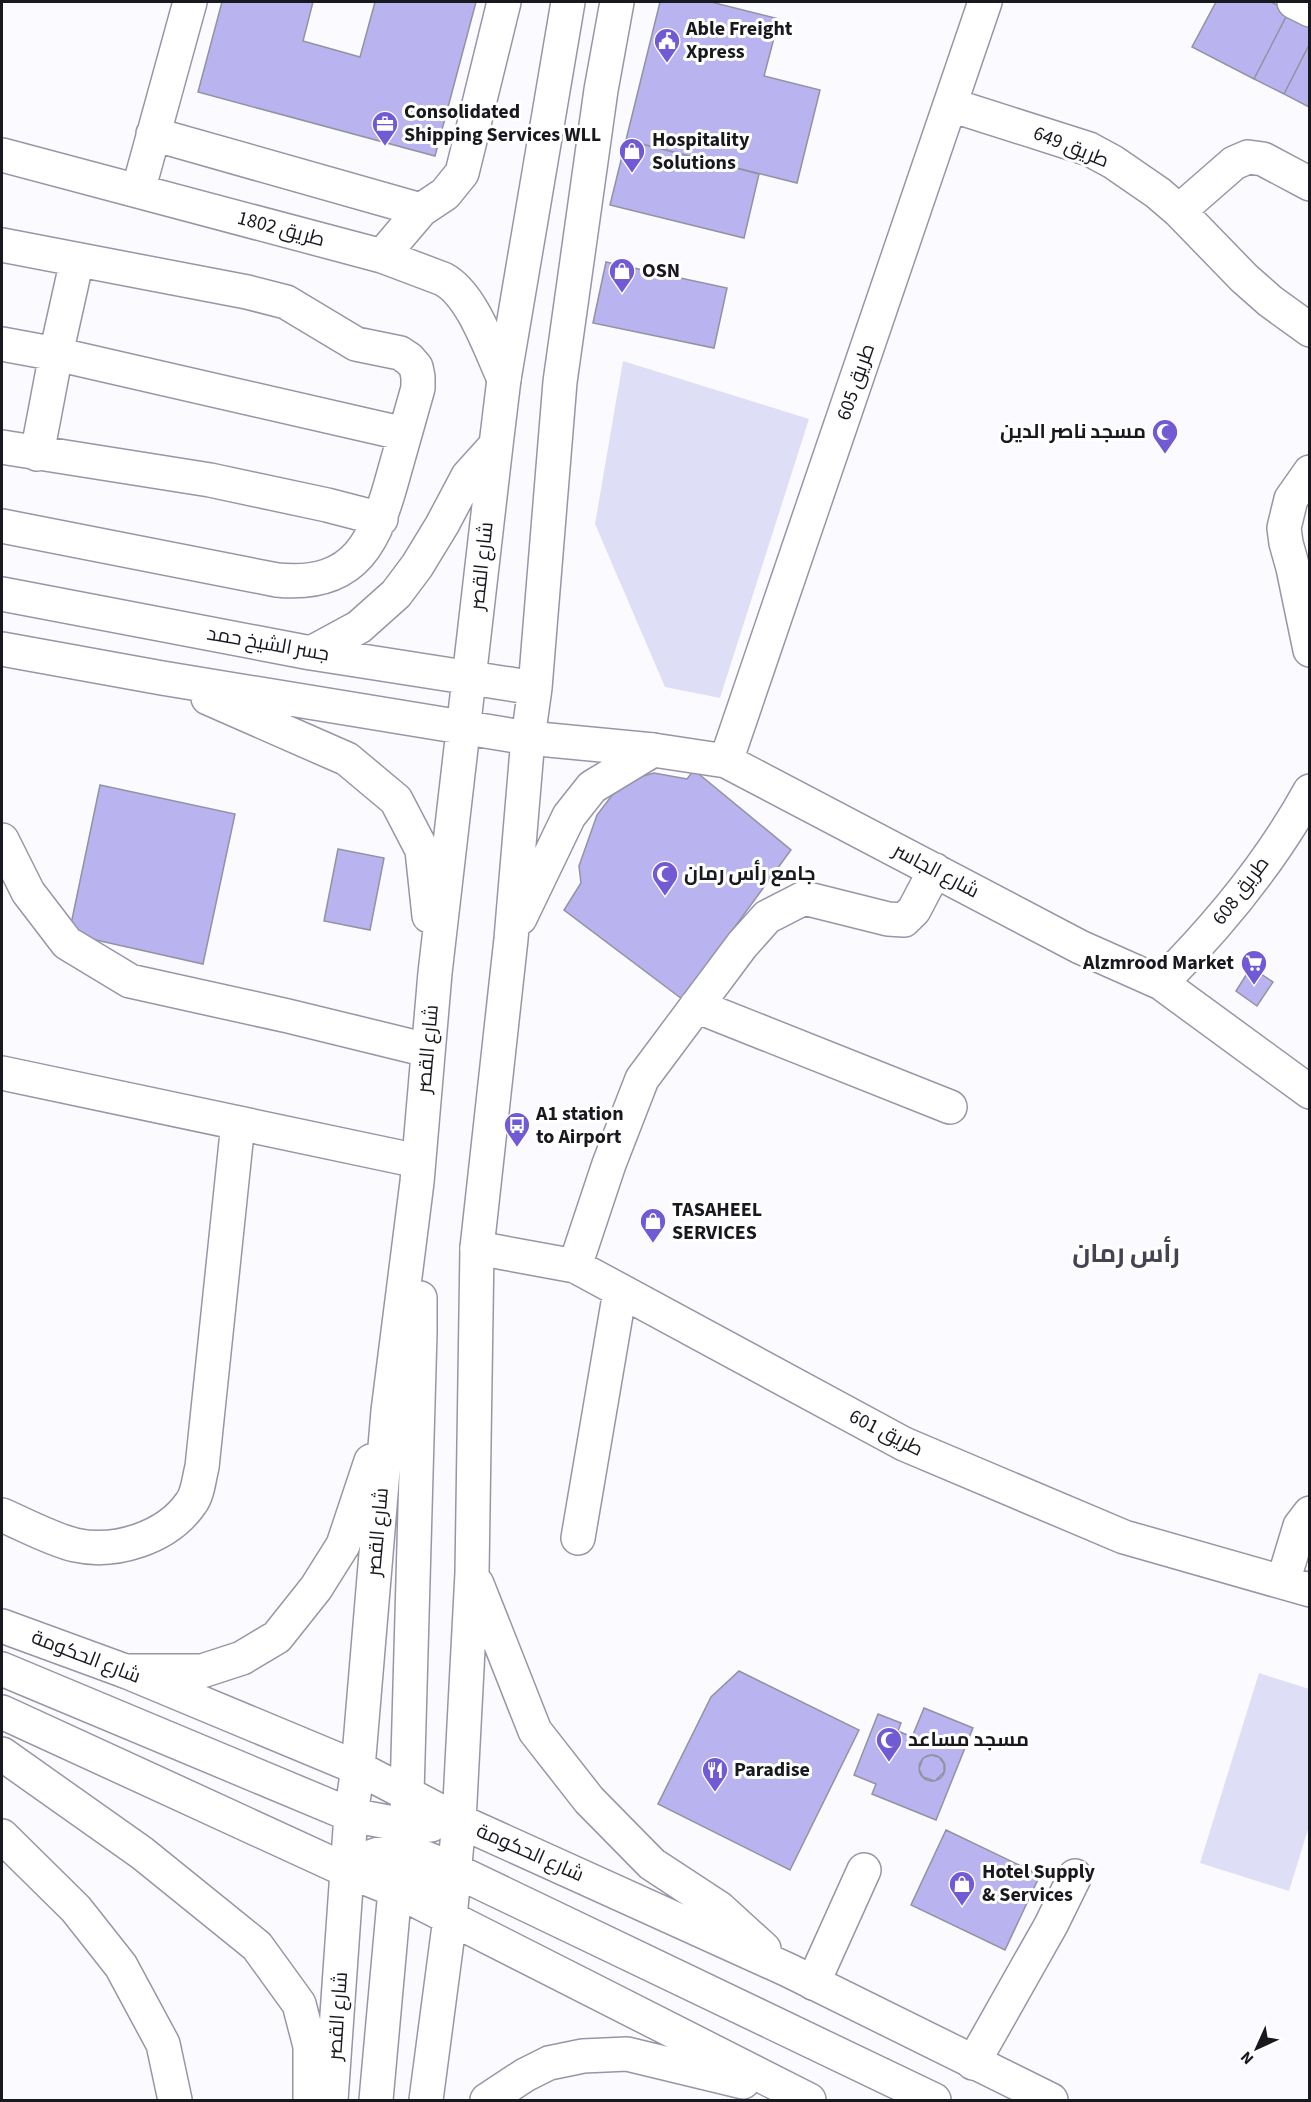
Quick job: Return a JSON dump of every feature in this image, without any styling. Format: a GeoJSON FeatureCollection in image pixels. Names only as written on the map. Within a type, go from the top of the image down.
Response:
{"type":"FeatureCollection","features":[{"type":"Feature","properties":{"kind":"main road"},"geometry":{"type":"LineString","coordinates":[[138,191],[190,2]]}},
{"type":"Feature","properties":{"kind":"main road"},"geometry":{"type":"LineString","coordinates":[[382,256],[421,210],[445,195],[462,173],[504,2]]}},
{"type":"Feature","properties":{"kind":"main road","name":"شارع القصر"},"geometry":{"type":"LineString","coordinates":[[331,2100],[351,1815],[358,1768],[388,1411],[417,1171],[435,973],[504,379],[568,2]]}},
{"type":"Feature","properties":{"kind":"main road"},"geometry":{"type":"LineString","coordinates":[[426,2100],[450,1918],[459,1821],[472,1573],[477,1248],[511,939],[528,738],[535,688],[560,382],[601,90],[617,2]]}},
{"type":"Feature","properties":{"kind":"main road","name":"طريق 605"},"geometry":{"type":"LineString","coordinates":[[726,761],[986,2]]}},
{"type":"Feature","properties":{"kind":"main road"},"geometry":{"type":"LineString","coordinates":[[1294,2],[1310,10]]}},
{"type":"Feature","properties":{"kind":"main road","name":"طريق 649"},"geometry":{"type":"LineString","coordinates":[[951,105],[1089,149],[1136,177],[1179,211],[1244,278],[1270,301],[1310,330]]}},
{"type":"Feature","properties":{"kind":"main road"},"geometry":{"type":"LineString","coordinates":[[153,134],[421,210]]}},
{"type":"Feature","properties":{"kind":"main road","name":"طريق 1802"},"geometry":{"type":"LineString","coordinates":[[2,155],[382,256],[452,284],[466,299],[504,379]]}},
{"type":"Feature","properties":{"kind":"main road"},"geometry":{"type":"LineString","coordinates":[[1179,211],[1234,163],[1248,157],[1256,156],[1263,159],[1310,184]]}},
{"type":"Feature","properties":{"kind":"main road"},"geometry":{"type":"LineString","coordinates":[[2,245],[268,297],[302,311],[356,344],[400,353],[416,367],[418,377],[418,388],[381,519],[368,544],[354,560],[337,572],[318,579],[298,582],[277,580],[2,526]]}},
{"type":"Feature","properties":{"kind":"main road"},"geometry":{"type":"LineString","coordinates":[[37,454],[77,260]]}},
{"type":"Feature","properties":{"kind":"main road"},"geometry":{"type":"LineString","coordinates":[[2,344],[56,354],[405,434]]}},
{"type":"Feature","properties":{"kind":"main road"},"geometry":{"type":"LineString","coordinates":[[311,653],[359,627],[396,594],[432,541],[468,476],[496,445]]}},
{"type":"Feature","properties":{"kind":"main road"},"geometry":{"type":"LineString","coordinates":[[2,447],[210,480],[381,519]]}},
{"type":"Feature","properties":{"kind":"main road"},"geometry":{"type":"LineString","coordinates":[[1310,472],[1291,500],[1284,528],[1310,650]]}},
{"type":"Feature","properties":{"kind":"main road","name":"جسر الشيخ حمد"},"geometry":{"type":"LineString","coordinates":[[2,594],[311,653],[470,676],[535,688]]}},
{"type":"Feature","properties":{"kind":"main road"},"geometry":{"type":"LineString","coordinates":[[2,649],[162,678],[528,738]]}},
{"type":"Feature","properties":{"kind":"main road"},"geometry":{"type":"LineString","coordinates":[[162,678],[347,759],[396,800],[422,850],[435,973]]}},
{"type":"Feature","properties":{"kind":"main road","name":"شارع الجاسر"},"geometry":{"type":"LineString","coordinates":[[528,738],[653,750],[726,761],[1080,946],[1161,983],[1310,1092]]}},
{"type":"Feature","properties":{"kind":"main road"},"geometry":{"type":"LineString","coordinates":[[511,939],[569,816],[592,787],[653,750]]}},
{"type":"Feature","properties":{"kind":"main road","name":"طريق 608"},"geometry":{"type":"LineString","coordinates":[[1161,983],[1191,952],[1240,894],[1297,814],[1310,791]]}},
{"type":"Feature","properties":{"kind":"main road"},"geometry":{"type":"LineString","coordinates":[[2,840],[28,892],[67,943],[130,981],[427,1050]]}},
{"type":"Feature","properties":{"kind":"main road"},"geometry":{"type":"LineString","coordinates":[[575,1266],[609,1164],[642,1079],[742,945],[767,917],[804,898],[888,919],[903,920],[914,910],[935,870]]}},
{"type":"Feature","properties":{"kind":"main road"},"geometry":{"type":"LineString","coordinates":[[696,1006],[950,1107]]}},
{"type":"Feature","properties":{"kind":"main road"},"geometry":{"type":"LineString","coordinates":[[2,1073],[238,1122],[417,1171],[420,1332],[407,1793],[399,1838],[376,2100]]}},
{"type":"Feature","properties":{"kind":"main road"},"geometry":{"type":"LineString","coordinates":[[2,1515],[73,1545],[109,1547],[129,1544],[166,1527],[193,1501],[202,1467],[238,1122]]}},
{"type":"Feature","properties":{"kind":"main road","name":"طريق 601"},"geometry":{"type":"LineString","coordinates":[[477,1248],[575,1266],[904,1444],[1124,1537],[1296,1586]]}},
{"type":"Feature","properties":{"kind":"main road"},"geometry":{"type":"LineString","coordinates":[[578,1538],[620,1291]]}},
{"type":"Feature","properties":{"kind":"main road"},"geometry":{"type":"LineString","coordinates":[[125,1671],[202,1671],[242,1658],[276,1637],[316,1588],[343,1545],[388,1411]]}},
{"type":"Feature","properties":{"kind":"main road"},"geometry":{"type":"LineString","coordinates":[[1296,1586],[1300,1526],[1310,1513]]}},
{"type":"Feature","properties":{"kind":"main road"},"geometry":{"type":"LineString","coordinates":[[472,1573],[535,1731],[589,1800],[652,1864],[719,1908],[800,1977],[864,1870]]}},
{"type":"Feature","properties":{"kind":"main road","name":"شارع الحكومة"},"geometry":{"type":"LineString","coordinates":[[2,1626],[125,1671],[358,1768],[459,1821],[800,1977],[1051,2100]]}},
{"type":"Feature","properties":{"kind":"main road"},"geometry":{"type":"LineString","coordinates":[[2,1669],[351,1815],[399,1838],[454,1870],[934,2100]]}},
{"type":"Feature","properties":{"kind":"main road"},"geometry":{"type":"LineString","coordinates":[[2,1712],[348,1871],[395,1890],[808,2100]]}},
{"type":"Feature","properties":{"kind":"main road"},"geometry":{"type":"LineString","coordinates":[[2,1754],[142,1853],[257,1946],[298,2004],[310,2046],[310,2100]]}},
{"type":"Feature","properties":{"kind":"main road"},"geometry":{"type":"LineString","coordinates":[[358,1768],[426,1885],[450,1918]]}},
{"type":"Feature","properties":{"kind":"main road"},"geometry":{"type":"LineString","coordinates":[[348,1871],[363,1859],[399,1838],[459,1821]]}},
{"type":"Feature","properties":{"kind":"main road"},"geometry":{"type":"LineString","coordinates":[[2,1836],[76,1909],[121,1966],[164,2044],[175,2100]]}},
{"type":"Feature","properties":{"kind":"main road"},"geometry":{"type":"LineString","coordinates":[[973,2063],[1051,1925],[1075,1876]]}},
{"type":"Feature","properties":{"kind":"main road"},"geometry":{"type":"LineString","coordinates":[[487,2100],[525,2075],[549,2063],[583,2056],[627,2054],[679,2065],[808,2100]]}},
{"type":"Feature","properties":{"kind":"shaded area"},"geometry":{"type":"Polygon","coordinates":[[[623,361],[809,419],[720,698],[665,687],[595,524],[623,361]]]}},
{"type":"Feature","properties":{"kind":"shaded area"},"geometry":{"type":"Polygon","coordinates":[[[1259,1673],[1309,1689],[1309,1826],[1289,1891],[1200,1863],[1259,1673]]]}},
{"type":"Feature","properties":{"kind":"building"},"geometry":{"type":"Polygon","coordinates":[[[222,2],[313,2],[303,41],[360,57],[375,2],[476,2],[435,156],[198,92],[222,2]]]}},
{"type":"Feature","properties":{"kind":"building"},"geometry":{"type":"Polygon","coordinates":[[[660,2],[711,2],[779,19],[764,76],[820,90],[797,183],[626,140],[660,2]]]}},
{"type":"Feature","properties":{"kind":"building"},"geometry":{"type":"Polygon","coordinates":[[[1216,2],[1271,2],[1289,11],[1254,79],[1192,47],[1216,2]]]}},
{"type":"Feature","properties":{"kind":"building"},"geometry":{"type":"Polygon","coordinates":[[[1289,11],[1310,21],[1310,43],[1284,94],[1254,79],[1289,11]]]}},
{"type":"Feature","properties":{"kind":"building"},"geometry":{"type":"Polygon","coordinates":[[[1310,43],[1310,105],[1309,107],[1284,94],[1310,43]]]}},
{"type":"Feature","properties":{"kind":"building"},"geometry":{"type":"Polygon","coordinates":[[[626,140],[759,174],[744,238],[610,205],[626,140]]]}},
{"type":"Feature","properties":{"kind":"building"},"geometry":{"type":"Polygon","coordinates":[[[606,262],[727,288],[714,348],[593,323],[606,262]]]}},
{"type":"Feature","properties":{"kind":"building","name":"جامع رأس رمان"},"geometry":{"type":"Polygon","coordinates":[[[694,770],[791,850],[682,999],[564,910],[581,883],[579,866],[597,815],[616,790],[636,778],[654,773],[687,779],[694,770]]]}},
{"type":"Feature","properties":{"kind":"building"},"geometry":{"type":"Polygon","coordinates":[[[100,785],[235,814],[203,964],[69,934],[100,785]]]}},
{"type":"Feature","properties":{"kind":"building"},"geometry":{"type":"Polygon","coordinates":[[[338,849],[384,858],[370,930],[324,921],[338,849]]]}},
{"type":"Feature","properties":{"kind":"building","name":"Alzmrood Market"},"geometry":{"type":"Polygon","coordinates":[[[1251,967],[1273,982],[1257,1006],[1236,991],[1251,967]]]}},
{"type":"Feature","properties":{"kind":"building"},"geometry":{"type":"Polygon","coordinates":[[[739,1671],[859,1730],[790,1870],[658,1804],[711,1697],[739,1671]]]}},
{"type":"Feature","properties":{"kind":"building","name":"مسجد مساعد"},"geometry":{"type":"Polygon","coordinates":[[[924,1708],[973,1728],[936,1820],[872,1794],[876,1784],[854,1775],[878,1714],[901,1723],[898,1731],[912,1737],[924,1708]],[[931,1755],[923,1758],[919,1769],[923,1777],[935,1781],[944,1772],[944,1764],[939,1757],[931,1755]]]}},
{"type":"Feature","properties":{"kind":"building"},"geometry":{"type":"Polygon","coordinates":[[[932,1755],[941,1759],[945,1768],[941,1777],[932,1781],[923,1777],[919,1768],[923,1759],[932,1755]]]}},
{"type":"Feature","properties":{"kind":"building"},"geometry":{"type":"Polygon","coordinates":[[[946,1830],[1040,1875],[1005,1950],[911,1905],[946,1830]]]}},
{"type":"Feature","properties":{"kind":"place","name":"Able Freight Xpress"},"geometry":{"type":"Point","coordinates":[667,64]}},
{"type":"Feature","properties":{"kind":"place","name":"Consolidated Shipping Services WLL"},"geometry":{"type":"Point","coordinates":[385,147]}},
{"type":"Feature","properties":{"kind":"place","name":"Hospitality Solutions"},"geometry":{"type":"Point","coordinates":[632,174]}},
{"type":"Feature","properties":{"kind":"place","name":"OSN"},"geometry":{"type":"Point","coordinates":[622,294]}},
{"type":"Feature","properties":{"kind":"place","name":"مسجد ناصر الدين"},"geometry":{"type":"Point","coordinates":[1165,455]}},
{"type":"Feature","properties":{"kind":"place","name":"جامع رأس رمان"},"geometry":{"type":"Point","coordinates":[665,897]}},
{"type":"Feature","properties":{"kind":"place","name":"Alzmrood Market"},"geometry":{"type":"Point","coordinates":[1254,986]}},
{"type":"Feature","properties":{"kind":"place","name":"A1 station to Airport"},"geometry":{"type":"Point","coordinates":[517,1148]}},
{"type":"Feature","properties":{"kind":"place","name":"TASAHEEL SERVICES"},"geometry":{"type":"Point","coordinates":[653,1244]}},
{"type":"Feature","properties":{"kind":"place","name":"مسجد مساعد"},"geometry":{"type":"Point","coordinates":[889,1763]}},
{"type":"Feature","properties":{"kind":"place","name":"Paradise"},"geometry":{"type":"Point","coordinates":[715,1793]}},
{"type":"Feature","properties":{"kind":"place","name":"Hotel Supply & Services"},"geometry":{"type":"Point","coordinates":[962,1907]}},
{"type":"Feature","properties":{"kind":"district","name":"رأس رمان"},"geometry":{"type":"Point","coordinates":[1126,1253]}}]}
